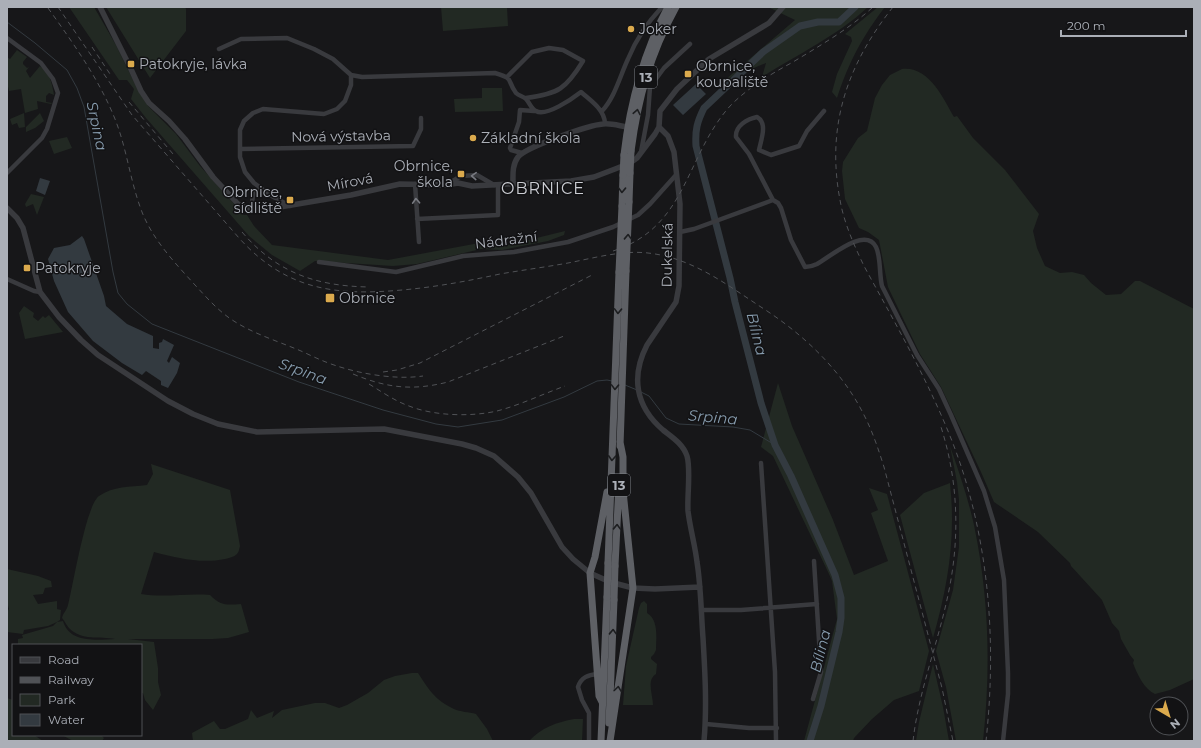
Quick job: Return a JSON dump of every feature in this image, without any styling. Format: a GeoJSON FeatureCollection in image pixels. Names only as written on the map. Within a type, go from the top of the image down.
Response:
{"type":"FeatureCollection","features":[{"type":"Feature","properties":{"kind":"highway","name":"13"},"geometry":{"type":"LineString","coordinates":[[609,741],[612,565],[620,442],[616,367],[629,202],[624,156],[627,127],[645,58],[652,38],[668,7]]}},
{"type":"Feature","properties":{"kind":"highway","name":"13"},"geometry":{"type":"LineString","coordinates":[[612,565],[611,482],[623,366],[622,206],[626,174],[637,114],[650,65],[658,43],[676,7]]}},
{"type":"Feature","properties":{"kind":"highway"},"geometry":{"type":"LineString","coordinates":[[609,741],[633,588],[623,491],[623,457],[620,442]]}},
{"type":"Feature","properties":{"kind":"highway"},"geometry":{"type":"LineString","coordinates":[[602,702],[599,696],[590,572],[595,557],[606,496],[611,482]]}},
{"type":"Feature","properties":{"kind":"highway","name":"13"},"geometry":{"type":"LineString","coordinates":[[601,741],[602,702],[611,598]]}},
{"type":"Feature","properties":{"kind":"street"},"geometry":{"type":"LineString","coordinates":[[100,7],[141,90],[149,103],[169,121],[185,139],[213,176],[238,204],[248,209],[257,210]]}},
{"type":"Feature","properties":{"kind":"street"},"geometry":{"type":"LineString","coordinates":[[602,111],[612,97],[628,57],[640,33],[662,7]]}},
{"type":"Feature","properties":{"kind":"street"},"geometry":{"type":"LineString","coordinates":[[641,152],[659,127],[660,111],[677,89],[710,59],[769,23],[783,7]]}},
{"type":"Feature","properties":{"kind":"street"},"geometry":{"type":"LineString","coordinates":[[7,38],[41,63],[53,79],[58,93],[48,128],[42,138],[7,173]]}},
{"type":"Feature","properties":{"kind":"street"},"geometry":{"type":"LineString","coordinates":[[219,49],[241,39],[287,38],[314,49],[333,59],[351,75],[362,77],[495,73],[507,77],[511,81],[515,92],[519,96],[526,98],[552,93],[562,88],[575,74],[583,61],[563,50],[549,48],[532,52],[507,77]]}},
{"type":"Feature","properties":{"kind":"street"},"geometry":{"type":"LineString","coordinates":[[641,152],[648,115],[650,87],[664,68],[690,44]]}},
{"type":"Feature","properties":{"kind":"street","name":"Nová výstavba"},"geometry":{"type":"LineString","coordinates":[[290,206],[270,195],[254,182],[245,172],[240,157],[240,130],[244,121],[253,113],[263,109],[324,114],[337,109],[345,101],[351,85],[351,75]]}},
{"type":"Feature","properties":{"kind":"street"},"geometry":{"type":"LineString","coordinates":[[522,153],[515,152],[510,148],[519,122],[520,110],[543,112],[558,107],[580,92],[602,111],[605,123]]}},
{"type":"Feature","properties":{"kind":"street"},"geometry":{"type":"LineString","coordinates":[[526,98],[534,111]]}},
{"type":"Feature","properties":{"kind":"street"},"geometry":{"type":"LineString","coordinates":[[749,154],[759,150],[771,155],[799,146],[807,131],[824,111]]}},
{"type":"Feature","properties":{"kind":"street"},"geometry":{"type":"LineString","coordinates":[[759,150],[763,135],[763,123],[762,120],[757,117],[744,122],[738,129],[736,137],[749,154],[773,200],[778,203],[781,208],[791,240],[805,267],[816,265],[857,240],[867,239],[873,243],[878,252],[882,286],[917,355],[939,389],[967,450],[989,504],[995,527],[1002,567],[1008,673],[1008,694],[1003,741]]}},
{"type":"Feature","properties":{"kind":"street","name":"Nová výstavba"},"geometry":{"type":"LineString","coordinates":[[240,149],[413,146],[421,129],[421,118]]}},
{"type":"Feature","properties":{"kind":"street"},"geometry":{"type":"LineString","coordinates":[[513,184],[514,167],[516,161],[522,153],[533,147],[593,125],[605,123],[627,127]]}},
{"type":"Feature","properties":{"kind":"street","name":"Dukelská"},"geometry":{"type":"LineString","coordinates":[[659,127],[668,136],[673,146],[680,204],[679,286],[676,302],[646,345],[640,359],[637,377],[641,398],[655,422],[678,443],[687,456],[687,502],[700,587],[706,724],[704,741]]}},
{"type":"Feature","properties":{"kind":"street","name":"Mírová"},"geometry":{"type":"LineString","coordinates":[[257,210],[290,206],[351,195],[400,184],[458,183],[472,186],[571,181],[594,177],[630,163],[641,152]]}},
{"type":"Feature","properties":{"kind":"street","name":"Mírová"},"geometry":{"type":"LineString","coordinates":[[450,183],[461,176],[477,175],[496,185]]}},
{"type":"Feature","properties":{"kind":"street","name":"Nádražní"},"geometry":{"type":"LineString","coordinates":[[319,262],[396,272],[463,256],[514,252],[568,242],[612,227],[638,215],[676,175]]}},
{"type":"Feature","properties":{"kind":"street"},"geometry":{"type":"LineString","coordinates":[[415,184],[418,242]]}},
{"type":"Feature","properties":{"kind":"street"},"geometry":{"type":"LineString","coordinates":[[417,218],[498,215],[496,185]]}},
{"type":"Feature","properties":{"kind":"street"},"geometry":{"type":"LineString","coordinates":[[257,210],[252,203],[253,195],[261,188]]}},
{"type":"Feature","properties":{"kind":"street"},"geometry":{"type":"LineString","coordinates":[[680,232],[773,200]]}},
{"type":"Feature","properties":{"kind":"street"},"geometry":{"type":"LineString","coordinates":[[7,208],[17,218],[23,228],[40,292],[59,317],[98,355],[168,401],[193,414],[218,424],[257,432],[384,429],[476,448],[494,456],[508,467],[525,484],[558,543],[573,559],[590,572],[610,582],[633,588],[655,589],[700,587]]}},
{"type":"Feature","properties":{"kind":"street"},"geometry":{"type":"LineString","coordinates":[[7,279],[34,291],[40,292]]}},
{"type":"Feature","properties":{"kind":"street"},"geometry":{"type":"LineString","coordinates":[[761,463],[775,672],[776,741]]}},
{"type":"Feature","properties":{"kind":"street"},"geometry":{"type":"LineString","coordinates":[[813,699],[821,672],[814,561]]}},
{"type":"Feature","properties":{"kind":"street"},"geometry":{"type":"LineString","coordinates":[[701,610],[770,608],[817,604]]}},
{"type":"Feature","properties":{"kind":"street"},"geometry":{"type":"LineString","coordinates":[[589,741],[589,714],[582,700],[578,687],[582,678],[589,674],[598,674]]}},
{"type":"Feature","properties":{"kind":"street"},"geometry":{"type":"LineString","coordinates":[[706,724],[749,728],[777,728]]}},
{"type":"Feature","properties":{"kind":"green space"},"geometry":{"type":"Polygon","coordinates":[[[69,7],[94,7],[148,106],[176,134],[200,166],[244,215],[247,215],[254,226],[272,245],[388,260],[490,241],[504,246],[565,231],[564,235],[548,241],[502,250],[481,249],[417,264],[393,266],[315,261],[300,271],[272,255],[249,236],[131,99],[134,89],[127,80],[119,80],[69,7]]]}},
{"type":"Feature","properties":{"kind":"green space"},"geometry":{"type":"Polygon","coordinates":[[[106,7],[185,7],[186,31],[150,78],[106,7]]]}},
{"type":"Feature","properties":{"kind":"green space"},"geometry":{"type":"Polygon","coordinates":[[[441,7],[507,7],[508,26],[443,31],[441,7]]]}},
{"type":"Feature","properties":{"kind":"green space"},"geometry":{"type":"Polygon","coordinates":[[[768,7],[868,7],[830,36],[762,77],[766,63],[725,80],[795,20],[768,7]]]}},
{"type":"Feature","properties":{"kind":"green space"},"geometry":{"type":"Polygon","coordinates":[[[878,7],[885,7],[869,29],[857,50],[846,73],[837,98],[832,92],[837,74],[852,41],[851,37],[845,34],[878,7]]]}},
{"type":"Feature","properties":{"kind":"green space"},"geometry":{"type":"Polygon","coordinates":[[[17,50],[27,57],[23,64],[27,68],[29,67],[26,71],[30,78],[40,66],[48,75],[54,95],[49,93],[46,96],[46,102],[52,103],[51,104],[37,101],[38,109],[25,113],[21,89],[9,91],[7,82],[7,57],[10,59],[17,50]]]}},
{"type":"Feature","properties":{"kind":"green space"},"geometry":{"type":"Polygon","coordinates":[[[902,69],[912,69],[920,73],[934,85],[954,117],[957,116],[973,138],[1005,170],[1039,214],[1033,231],[1037,248],[1045,266],[1060,273],[1072,272],[1084,275],[1091,283],[1106,295],[1121,294],[1135,281],[1140,281],[1194,309],[1194,679],[1170,690],[1155,694],[1147,689],[1133,663],[1134,660],[1121,639],[1119,631],[1112,623],[1102,600],[1071,566],[1070,563],[1038,532],[994,502],[941,387],[920,354],[888,287],[879,240],[868,232],[859,228],[845,199],[842,171],[843,162],[858,138],[867,131],[875,98],[882,85],[890,75],[902,69]]]}},
{"type":"Feature","properties":{"kind":"green space"},"geometry":{"type":"Polygon","coordinates":[[[482,88],[502,88],[503,111],[455,112],[454,99],[482,98],[482,88]]]}},
{"type":"Feature","properties":{"kind":"green space"},"geometry":{"type":"Polygon","coordinates":[[[24,113],[25,127],[19,128],[17,123],[12,125],[10,119],[24,113]]]}},
{"type":"Feature","properties":{"kind":"green space"},"geometry":{"type":"Polygon","coordinates":[[[40,113],[44,121],[35,128],[26,132],[26,127],[40,113]]]}},
{"type":"Feature","properties":{"kind":"green space"},"geometry":{"type":"Polygon","coordinates":[[[67,137],[72,148],[54,154],[49,141],[67,137]]]}},
{"type":"Feature","properties":{"kind":"green space"},"geometry":{"type":"Polygon","coordinates":[[[31,194],[44,197],[37,215],[33,204],[26,207],[25,204],[31,194]]]}},
{"type":"Feature","properties":{"kind":"green space"},"geometry":{"type":"Polygon","coordinates":[[[24,306],[34,313],[33,317],[38,321],[43,316],[45,318],[49,315],[63,332],[25,339],[19,313],[24,306]]]}},
{"type":"Feature","properties":{"kind":"green space"},"geometry":{"type":"Polygon","coordinates":[[[778,383],[792,426],[833,520],[854,575],[888,561],[871,513],[878,510],[869,488],[887,494],[929,651],[919,691],[894,700],[872,719],[854,738],[853,741],[804,741],[837,619],[832,581],[829,574],[773,456],[761,447],[778,383]]]}},
{"type":"Feature","properties":{"kind":"green space"},"geometry":{"type":"Polygon","coordinates":[[[950,446],[972,515],[983,579],[986,606],[988,660],[986,714],[983,741],[956,741],[946,687],[936,651],[953,590],[959,547],[959,500],[950,446]]]}},
{"type":"Feature","properties":{"kind":"green space"},"geometry":{"type":"Polygon","coordinates":[[[151,464],[230,490],[240,546],[237,554],[233,557],[225,559],[198,561],[154,552],[141,594],[158,596],[210,595],[217,601],[224,604],[241,604],[249,632],[228,638],[212,639],[128,639],[154,642],[158,668],[158,682],[161,695],[153,710],[145,700],[142,693],[142,644],[18,644],[18,639],[23,638],[22,635],[53,626],[57,622],[63,621],[66,628],[77,637],[92,640],[115,639],[79,635],[69,628],[62,618],[68,605],[80,547],[89,514],[94,502],[99,496],[110,490],[147,485],[153,474],[151,464]]]}},
{"type":"Feature","properties":{"kind":"green space"},"geometry":{"type":"Polygon","coordinates":[[[950,483],[952,523],[947,580],[933,638],[900,515],[924,493],[950,483]]]}},
{"type":"Feature","properties":{"kind":"green space"},"geometry":{"type":"Polygon","coordinates":[[[7,569],[38,576],[51,581],[52,587],[45,588],[43,594],[33,595],[38,604],[57,601],[57,609],[61,610],[60,620],[48,626],[24,630],[23,634],[7,632],[7,612],[9,609],[7,602],[7,569]]]}},
{"type":"Feature","properties":{"kind":"green space"},"geometry":{"type":"Polygon","coordinates":[[[644,601],[647,604],[647,613],[651,616],[656,630],[656,650],[651,657],[651,659],[657,664],[656,674],[651,680],[653,705],[623,705],[626,666],[639,608],[641,603],[644,601]]]}},
{"type":"Feature","properties":{"kind":"green space"},"geometry":{"type":"Polygon","coordinates":[[[933,664],[949,741],[916,741],[919,722],[933,664]]]}},
{"type":"Feature","properties":{"kind":"green space"},"geometry":{"type":"Polygon","coordinates":[[[418,673],[433,694],[447,706],[459,711],[476,714],[487,729],[493,741],[193,741],[192,733],[214,721],[220,729],[225,729],[248,719],[251,710],[257,718],[274,711],[272,718],[282,710],[315,703],[325,703],[339,708],[368,693],[384,680],[395,676],[418,673]]]}},
{"type":"Feature","properties":{"kind":"green space"},"geometry":{"type":"Polygon","coordinates":[[[7,698],[12,700],[12,736],[36,736],[43,741],[7,741],[7,698]]]}},
{"type":"Feature","properties":{"kind":"green space"},"geometry":{"type":"Polygon","coordinates":[[[574,719],[583,719],[582,741],[529,741],[539,732],[550,726],[574,719]]]}},
{"type":"Feature","properties":{"kind":"green space"},"geometry":{"type":"Polygon","coordinates":[[[64,736],[102,736],[104,738],[102,741],[73,741],[64,736]]]}},
{"type":"Feature","properties":{"kind":"water"},"geometry":{"type":"Polygon","coordinates":[[[696,84],[706,94],[683,115],[673,105],[696,84]]]}},
{"type":"Feature","properties":{"kind":"water"},"geometry":{"type":"Polygon","coordinates":[[[40,178],[50,181],[45,195],[36,191],[40,178]]]}},
{"type":"Feature","properties":{"kind":"water"},"geometry":{"type":"Polygon","coordinates":[[[82,236],[104,296],[106,306],[127,324],[153,336],[153,348],[159,349],[159,343],[162,342],[163,339],[174,345],[167,361],[169,363],[172,357],[180,363],[177,373],[168,388],[161,385],[161,381],[146,371],[142,375],[122,363],[93,341],[68,312],[54,281],[48,259],[54,248],[70,245],[82,236]]]}},
{"type":"Feature","properties":{"kind":"waterway","name":"Bílina"},"geometry":{"type":"LineString","coordinates":[[810,741],[821,706],[839,632],[841,598],[835,575],[791,476],[775,445],[761,403],[696,146],[696,131],[704,108],[763,52],[800,26],[818,22],[839,22],[855,7]]}},
{"type":"Feature","properties":{"kind":"waterway","name":"Srpina"},"geometry":{"type":"LineString","coordinates":[[7,22],[67,70],[77,88],[84,107],[118,293],[127,304],[152,324],[299,382],[383,410],[436,424],[458,427],[502,420],[564,397],[597,381],[612,381]]}},
{"type":"Feature","properties":{"kind":"waterway","name":"Srpina"},"geometry":{"type":"LineString","coordinates":[[625,385],[637,390]]}},
{"type":"Feature","properties":{"kind":"waterway","name":"Srpina"},"geometry":{"type":"LineString","coordinates":[[641,392],[649,396],[666,418],[679,424],[733,427],[750,430],[775,445]]}},
{"type":"Feature","properties":{"kind":"railway"},"geometry":{"type":"LineString","coordinates":[[58,7],[132,115],[239,238],[275,269],[294,279],[313,286],[333,290],[378,292],[452,284],[608,255],[638,252],[648,253],[680,260],[709,274],[764,309],[793,330],[833,368],[844,382],[863,413],[875,439],[884,467],[942,688],[953,741]]}},
{"type":"Feature","properties":{"kind":"railway"},"geometry":{"type":"LineString","coordinates":[[613,251],[638,240],[657,225],[683,188],[716,125],[738,98],[760,81],[845,30],[873,7]]}},
{"type":"Feature","properties":{"kind":"railway"},"geometry":{"type":"LineString","coordinates":[[893,7],[863,51],[852,74],[838,122],[836,173],[842,209],[853,242],[864,266],[922,374],[943,418],[965,477],[982,551],[987,589],[991,665],[986,741]]}},
{"type":"Feature","properties":{"kind":"railway"},"geometry":{"type":"LineString","coordinates":[[48,8],[85,62],[109,104],[123,142],[134,189],[142,212],[152,232],[172,260],[214,306],[231,319],[261,335],[334,365],[355,371],[390,377],[423,376]]}},
{"type":"Feature","properties":{"kind":"railway"},"geometry":{"type":"LineString","coordinates":[[92,47],[110,74]]}},
{"type":"Feature","properties":{"kind":"railway"},"geometry":{"type":"LineString","coordinates":[[129,102],[173,154]]}},
{"type":"Feature","properties":{"kind":"railway"},"geometry":{"type":"LineString","coordinates":[[242,232],[269,258],[299,274],[332,284],[369,287]]}},
{"type":"Feature","properties":{"kind":"railway"},"geometry":{"type":"LineString","coordinates":[[383,372],[397,370],[420,363],[594,274]]}},
{"type":"Feature","properties":{"kind":"railway"},"geometry":{"type":"LineString","coordinates":[[353,374],[365,379],[400,387],[423,387],[435,385],[448,382],[564,336]]}},
{"type":"Feature","properties":{"kind":"railway"},"geometry":{"type":"LineString","coordinates":[[369,384],[399,402],[409,406],[441,414],[464,415],[487,413],[506,409],[565,386]]}},
{"type":"Feature","properties":{"kind":"railway"},"geometry":{"type":"LineString","coordinates":[[913,741],[924,684],[945,609],[953,570],[955,549],[956,508],[954,488],[947,447],[941,427]]}},
{"type":"Feature","properties":{"kind":"place","name":"Joker"},"geometry":{"type":"Point","coordinates":[631,29]}},
{"type":"Feature","properties":{"kind":"place","name":"Patokryje, lávka"},"geometry":{"type":"Point","coordinates":[131,64]}},
{"type":"Feature","properties":{"kind":"place","name":"Obrnice, koupaliště"},"geometry":{"type":"Point","coordinates":[688,74]}},
{"type":"Feature","properties":{"kind":"place","name":"Základní škola"},"geometry":{"type":"Point","coordinates":[473,138]}},
{"type":"Feature","properties":{"kind":"place","name":"Obrnice, škola"},"geometry":{"type":"Point","coordinates":[461,174]}},
{"type":"Feature","properties":{"kind":"place","name":"Obrnice, sídliště"},"geometry":{"type":"Point","coordinates":[290,200]}},
{"type":"Feature","properties":{"kind":"place","name":"Patokryje"},"geometry":{"type":"Point","coordinates":[27,268]}},
{"type":"Feature","properties":{"kind":"place","name":"Obrnice"},"geometry":{"type":"Point","coordinates":[330,298]}},
{"type":"Feature","properties":{"kind":"district","name":"OBRNICE"},"geometry":{"type":"Point","coordinates":[543,188]}}]}
